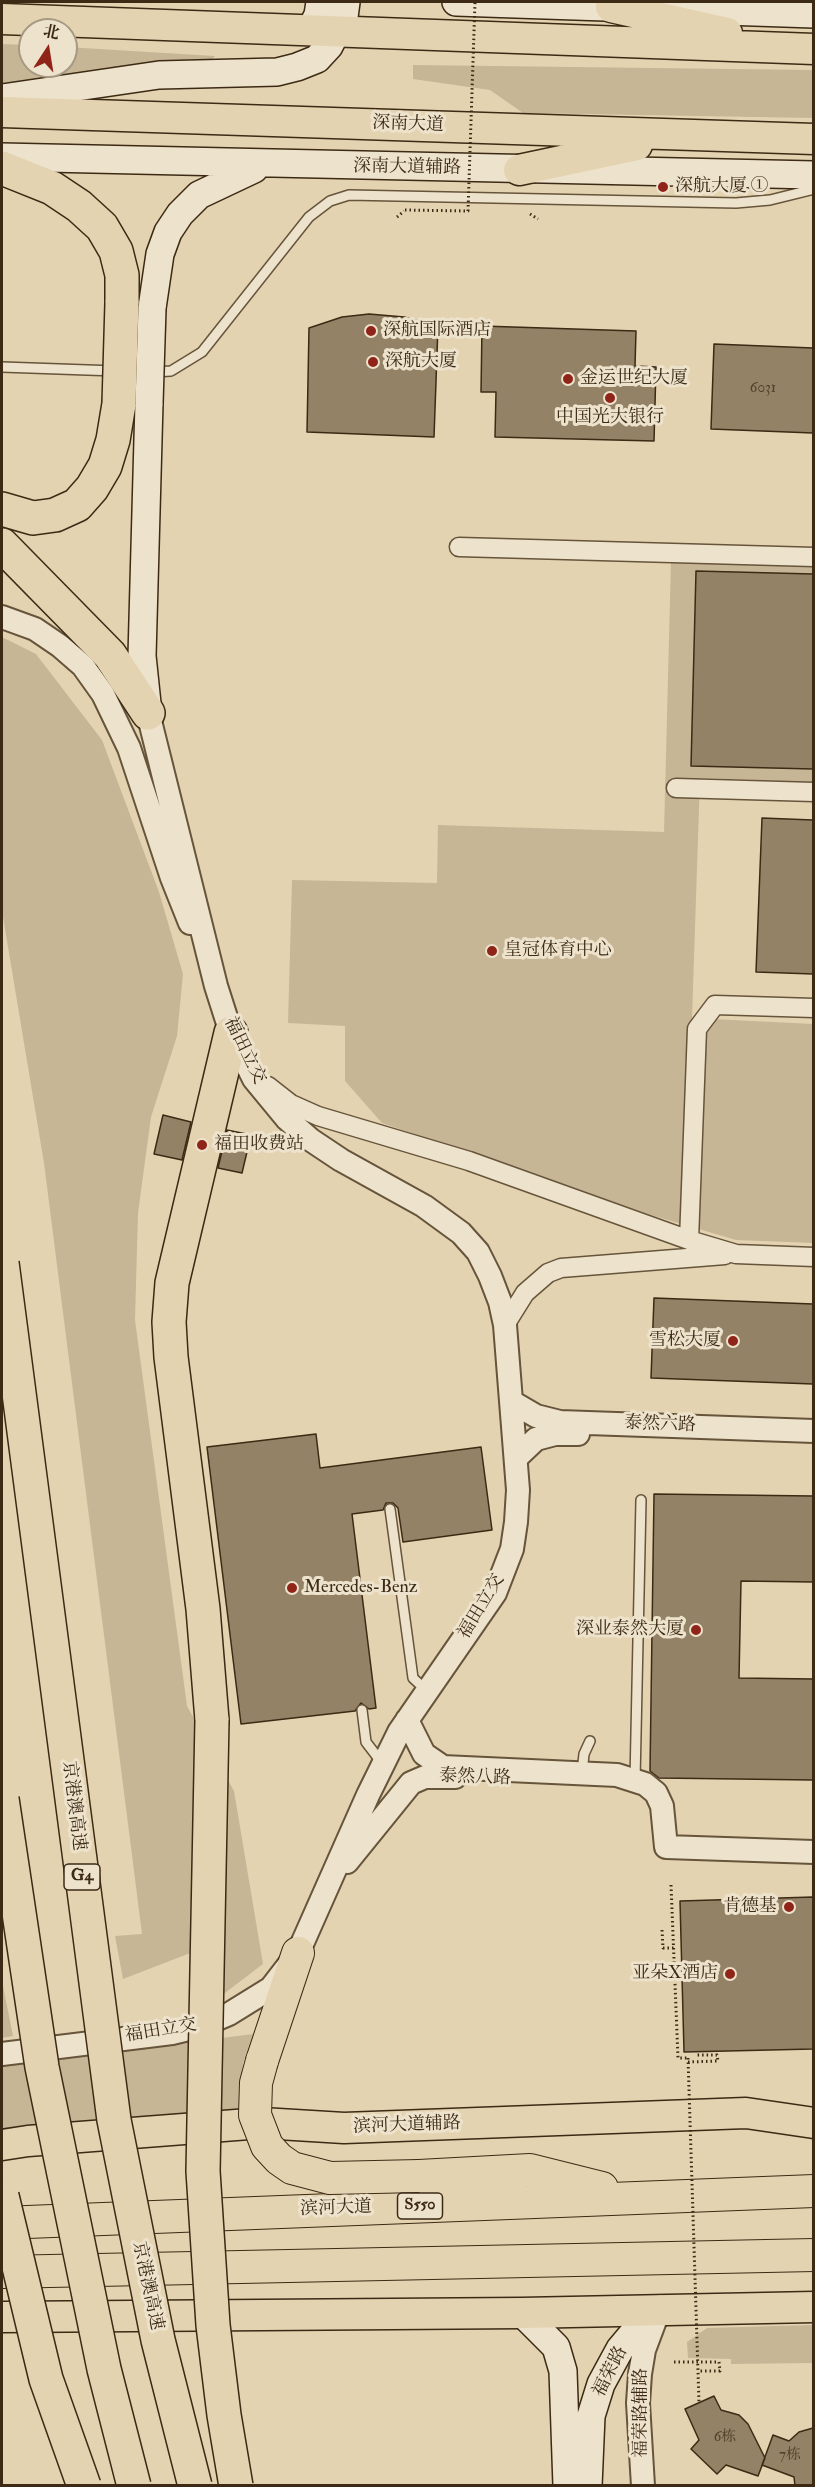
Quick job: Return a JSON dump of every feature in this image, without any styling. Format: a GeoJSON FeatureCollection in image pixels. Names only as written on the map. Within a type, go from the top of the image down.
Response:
{"type":"FeatureCollection","features":[{"type":"Feature","properties":{"kind":"highway"},"geometry":{"type":"LineString","coordinates":[[2,168],[52,188],[79,206],[102,227],[116,251],[122,276],[137,305],[134,404],[113,440],[105,466],[92,488],[77,505],[55,515],[33,518],[2,509]]}},
{"type":"Feature","properties":{"kind":"highway"},"geometry":{"type":"LineString","coordinates":[[2,545],[104,648],[129,680],[148,713]]}},
{"type":"Feature","properties":{"kind":"highway"},"geometry":{"type":"LineString","coordinates":[[236,2486],[224,2415],[213,2325],[203,2170],[212,1720],[204,1609],[171,1357],[169,1322],[172,1283],[238,1047]]}},
{"type":"Feature","properties":{"kind":"highway","name":"京港澳高速"},"geometry":{"type":"LineString","coordinates":[[2,1263],[114,2120],[158,2340],[195,2486]]}},
{"type":"Feature","properties":{"kind":"highway"},"geometry":{"type":"LineString","coordinates":[[2,1799],[44,2078],[104,2369],[134,2486]]}},
{"type":"Feature","properties":{"kind":"highway"},"geometry":{"type":"LineString","coordinates":[[298,1953],[261,2061],[256,2083],[255,2115],[267,2146],[279,2159],[292,2168],[330,2178],[530,2170],[638,2197]]}},
{"type":"Feature","properties":{"kind":"highway","name":"滨河大道"},"geometry":{"type":"LineString","coordinates":[[10,2222],[813,2192]]}},
{"type":"Feature","properties":{"kind":"highway"},"geometry":{"type":"LineString","coordinates":[[2,2196],[40,2356],[84,2486]]}},
{"type":"Feature","properties":{"kind":"highway"},"geometry":{"type":"LineString","coordinates":[[2,2272],[810,2256]]}},
{"type":"Feature","properties":{"kind":"highway"},"geometry":{"type":"LineString","coordinates":[[2,2277],[34,2271]]}},
{"type":"Feature","properties":{"kind":"main road"},"geometry":{"type":"LineString","coordinates":[[2,98],[159,75],[278,72],[317,58],[330,46],[318,15],[320,2]]}},
{"type":"Feature","properties":{"kind":"main road"},"geometry":{"type":"LineString","coordinates":[[324,32],[346,2]]}},
{"type":"Feature","properties":{"kind":"main road"},"geometry":{"type":"LineString","coordinates":[[456,2],[618,4],[813,14]]}},
{"type":"Feature","properties":{"kind":"main road"},"geometry":{"type":"LineString","coordinates":[[618,4],[807,49]]}},
{"type":"Feature","properties":{"kind":"main road"},"geometry":{"type":"LineString","coordinates":[[2,19],[807,49]]}},
{"type":"Feature","properties":{"kind":"main road","name":"深南大道"},"geometry":{"type":"LineString","coordinates":[[2,112],[813,139]]}},
{"type":"Feature","properties":{"kind":"main road"},"geometry":{"type":"LineString","coordinates":[[2,129],[69,114]]}},
{"type":"Feature","properties":{"kind":"main road"},"geometry":{"type":"LineString","coordinates":[[519,170],[682,135]]}},
{"type":"Feature","properties":{"kind":"main road","name":"深南大道辅路"},"geometry":{"type":"LineString","coordinates":[[2,158],[264,165],[389,181],[519,170],[813,175]]}},
{"type":"Feature","properties":{"kind":"main road"},"geometry":{"type":"LineString","coordinates":[[137,305],[168,232],[180,214],[199,195],[264,165]]}},
{"type":"Feature","properties":{"kind":"main road"},"geometry":{"type":"LineString","coordinates":[[134,404],[142,656],[148,713]]}},
{"type":"Feature","properties":{"kind":"main road","name":"滨河大道辅路"},"geometry":{"type":"LineString","coordinates":[[2,2145],[262,2123],[344,2128],[746,2113],[813,2123]]}},
{"type":"Feature","properties":{"kind":"main road"},"geometry":{"type":"LineString","coordinates":[[2,2317],[522,2313],[813,2307]]}},
{"type":"Feature","properties":{"kind":"main road","name":"福荣路"},"geometry":{"type":"LineString","coordinates":[[588,2486],[591,2416],[601,2384],[620,2349],[636,2330],[660,2309]]}},
{"type":"Feature","properties":{"kind":"main road","name":"福荣路"},"geometry":{"type":"LineString","coordinates":[[522,2313],[556,2347],[563,2371],[567,2486]]}},
{"type":"Feature","properties":{"kind":"street"},"geometry":{"type":"LineString","coordinates":[[459,547],[813,557]]}},
{"type":"Feature","properties":{"kind":"street","name":"福田立交"},"geometry":{"type":"LineString","coordinates":[[2,617],[35,629],[60,646],[83,666],[103,694],[129,748],[172,878],[238,1047],[266,1096],[311,1140],[341,1160],[424,1206],[461,1233],[478,1252],[500,1302],[505,1325],[516,1458],[516,1522],[512,1549],[495,1584],[407,1720],[382,1763],[298,1953],[271,1988],[229,2014],[201,2026],[172,2033],[2,2054]]}},
{"type":"Feature","properties":{"kind":"street","name":"福田立交"},"geometry":{"type":"LineString","coordinates":[[148,713],[216,986]]}},
{"type":"Feature","properties":{"kind":"street"},"geometry":{"type":"LineString","coordinates":[[676,788],[813,792]]}},
{"type":"Feature","properties":{"kind":"street"},"geometry":{"type":"LineString","coordinates":[[688,1240],[697,1029],[715,1005],[813,1008]]}},
{"type":"Feature","properties":{"kind":"street"},"geometry":{"type":"LineString","coordinates":[[238,1047],[276,1093],[304,1111],[469,1161],[688,1240],[736,1254]]}},
{"type":"Feature","properties":{"kind":"street"},"geometry":{"type":"LineString","coordinates":[[505,1325],[525,1293],[548,1273],[561,1268],[736,1254],[813,1257]]}},
{"type":"Feature","properties":{"kind":"street","name":"泰然六路"},"geometry":{"type":"LineString","coordinates":[[512,1402],[536,1416],[560,1422],[813,1431]]}},
{"type":"Feature","properties":{"kind":"street","name":"泰然六路"},"geometry":{"type":"LineString","coordinates":[[516,1458],[536,1439],[555,1434],[813,1442]]}},
{"type":"Feature","properties":{"kind":"street","name":"泰然八路"},"geometry":{"type":"LineString","coordinates":[[407,1720],[421,1750],[437,1765],[450,1768],[582,1774],[633,1780]]}},
{"type":"Feature","properties":{"kind":"street","name":"泰然八路"},"geometry":{"type":"LineString","coordinates":[[330,1881],[408,1786],[420,1778],[435,1776],[616,1782],[633,1780]]}},
{"type":"Feature","properties":{"kind":"street"},"geometry":{"type":"LineString","coordinates":[[633,1780],[651,1788],[659,1799],[666,1847],[813,1851]]}},
{"type":"Feature","properties":{"kind":"street","name":"福荣路辅路"},"geometry":{"type":"LineString","coordinates":[[643,2486],[638,2403],[640,2374],[650,2331],[660,2309]]}},
{"type":"Feature","properties":{"kind":"lane"},"geometry":{"type":"LineString","coordinates":[[139,372],[171,371],[202,352],[309,217],[322,206],[389,181],[736,203],[770,200],[813,189]]}},
{"type":"Feature","properties":{"kind":"lane"},"geometry":{"type":"LineString","coordinates":[[2,367],[128,371]]}},
{"type":"Feature","properties":{"kind":"lane"},"geometry":{"type":"LineString","coordinates":[[633,1780],[641,1500]]}},
{"type":"Feature","properties":{"kind":"lane"},"geometry":{"type":"LineString","coordinates":[[390,1509],[413,1678],[427,1691]]}},
{"type":"Feature","properties":{"kind":"lane"},"geometry":{"type":"LineString","coordinates":[[362,1710],[366,1742],[382,1763]]}},
{"type":"Feature","properties":{"kind":"lane"},"geometry":{"type":"LineString","coordinates":[[582,1774],[584,1754],[590,1741]]}},
{"type":"Feature","properties":{"kind":"path"},"geometry":{"type":"LineString","coordinates":[[397,217],[405,210],[468,211],[475,2]]}},
{"type":"Feature","properties":{"kind":"path"},"geometry":{"type":"LineString","coordinates":[[528,213],[538,219]]}},
{"type":"Feature","properties":{"kind":"path"},"geometry":{"type":"LineString","coordinates":[[671,1885],[678,2058],[688,2058],[699,2403]]}},
{"type":"Feature","properties":{"kind":"path"},"geometry":{"type":"LineString","coordinates":[[663,1930],[663,1948],[674,1948]]}},
{"type":"Feature","properties":{"kind":"path"},"geometry":{"type":"LineString","coordinates":[[688,2062],[718,2061],[717,2055],[695,2055]]}},
{"type":"Feature","properties":{"kind":"path"},"geometry":{"type":"LineString","coordinates":[[674,2362],[719,2362],[720,2371],[699,2371]]}},
{"type":"Feature","properties":{"kind":"shaded area"},"geometry":{"type":"Polygon","coordinates":[[[2,44],[18,45],[18,78],[78,78],[78,48],[215,56],[210,62],[41,83],[2,83],[2,44]]]}},
{"type":"Feature","properties":{"kind":"shaded area"},"geometry":{"type":"Polygon","coordinates":[[[413,65],[813,70],[813,118],[523,113],[490,90],[413,79],[413,65]]]}},
{"type":"Feature","properties":{"kind":"shaded area","name":"皇冠体育中心"},"geometry":{"type":"Polygon","coordinates":[[[671,561],[813,565],[813,782],[700,778],[692,1018],[813,1024],[813,1243],[736,1240],[651,1215],[382,1123],[345,1081],[345,1026],[288,1023],[292,880],[437,883],[438,825],[664,832],[671,561]]]}},
{"type":"Feature","properties":{"kind":"shaded area"},"geometry":{"type":"Polygon","coordinates":[[[2,637],[36,654],[102,740],[159,892],[183,974],[177,1036],[151,1117],[138,1213],[135,1320],[187,1706],[234,1791],[263,1964],[221,1996],[193,1952],[123,1979],[115,1936],[142,1934],[44,1163],[2,911],[2,637]]]}},
{"type":"Feature","properties":{"kind":"shaded area"},"geometry":{"type":"Polygon","coordinates":[[[2,1981],[13,2036],[2,2038],[2,1981]]]}},
{"type":"Feature","properties":{"kind":"shaded area"},"geometry":{"type":"Polygon","coordinates":[[[253,2034],[243,2063],[240,2101],[242,2116],[2,2135],[2,2066],[253,2034]]]}},
{"type":"Feature","properties":{"kind":"shaded area"},"geometry":{"type":"Polygon","coordinates":[[[813,2325],[813,2363],[731,2364],[731,2359],[688,2358],[687,2342],[707,2328],[813,2325]]]}},
{"type":"Feature","properties":{"kind":"building","name":"深航大厦"},"geometry":{"type":"Polygon","coordinates":[[[369,314],[404,317],[438,326],[434,437],[307,432],[309,328],[342,317],[369,314]]]}},
{"type":"Feature","properties":{"kind":"building","name":"金运世纪大厦"},"geometry":{"type":"Polygon","coordinates":[[[482,326],[636,331],[635,366],[656,367],[654,441],[495,437],[496,392],[481,392],[482,326]]]}},
{"type":"Feature","properties":{"kind":"building"},"geometry":{"type":"Polygon","coordinates":[[[714,344],[813,348],[813,433],[711,429],[714,344]]]}},
{"type":"Feature","properties":{"kind":"building"},"geometry":{"type":"Polygon","coordinates":[[[696,571],[813,574],[813,769],[691,766],[696,571]]]}},
{"type":"Feature","properties":{"kind":"building"},"geometry":{"type":"Polygon","coordinates":[[[762,818],[813,820],[813,974],[756,972],[762,818]]]}},
{"type":"Feature","properties":{"kind":"building"},"geometry":{"type":"Polygon","coordinates":[[[163,1115],[191,1122],[182,1160],[154,1154],[163,1115]]]}},
{"type":"Feature","properties":{"kind":"building"},"geometry":{"type":"Polygon","coordinates":[[[227,1130],[251,1135],[242,1173],[218,1168],[227,1130]]]}},
{"type":"Feature","properties":{"kind":"building","name":"雪松大厦"},"geometry":{"type":"Polygon","coordinates":[[[654,1298],[813,1304],[813,1384],[651,1378],[654,1298]]]}},
{"type":"Feature","properties":{"kind":"building","name":"Mercedes-Benz"},"geometry":{"type":"Polygon","coordinates":[[[316,1434],[320,1468],[481,1447],[492,1530],[403,1542],[398,1508],[393,1503],[386,1503],[383,1510],[352,1514],[376,1708],[369,1709],[361,1703],[355,1711],[241,1724],[207,1447],[316,1434]]]}},
{"type":"Feature","properties":{"kind":"building","name":"深业泰然大厦"},"geometry":{"type":"Polygon","coordinates":[[[654,1494],[813,1496],[813,1582],[741,1581],[739,1678],[813,1679],[813,1780],[659,1778],[650,1771],[654,1494]]]}},
{"type":"Feature","properties":{"kind":"building"},"geometry":{"type":"Polygon","coordinates":[[[813,1897],[813,2049],[684,2052],[680,1901],[813,1897]]]}},
{"type":"Feature","properties":{"kind":"building"},"geometry":{"type":"Polygon","coordinates":[[[714,2396],[721,2410],[739,2415],[748,2424],[765,2458],[758,2476],[726,2465],[717,2474],[691,2449],[699,2440],[685,2409],[714,2396]]]}},
{"type":"Feature","properties":{"kind":"building"},"geometry":{"type":"Polygon","coordinates":[[[813,2428],[813,2486],[795,2486],[794,2477],[762,2465],[773,2435],[789,2441],[799,2432],[813,2428]]]}},
{"type":"Feature","properties":{"kind":"place","name":"深航大厦 ①"},"geometry":{"type":"Point","coordinates":[663,187]}},
{"type":"Feature","properties":{"kind":"place","name":"深航国际酒店"},"geometry":{"type":"Point","coordinates":[371,331]}},
{"type":"Feature","properties":{"kind":"place","name":"深航大厦"},"geometry":{"type":"Point","coordinates":[373,362]}},
{"type":"Feature","properties":{"kind":"place","name":"金运世纪大厦"},"geometry":{"type":"Point","coordinates":[568,379]}},
{"type":"Feature","properties":{"kind":"place","name":"中国光大银行"},"geometry":{"type":"Point","coordinates":[610,398]}},
{"type":"Feature","properties":{"kind":"place","name":"皇冠体育中心"},"geometry":{"type":"Point","coordinates":[492,951]}},
{"type":"Feature","properties":{"kind":"place","name":"福田收费站"},"geometry":{"type":"Point","coordinates":[202,1145]}},
{"type":"Feature","properties":{"kind":"place","name":"雪松大厦"},"geometry":{"type":"Point","coordinates":[733,1341]}},
{"type":"Feature","properties":{"kind":"place","name":"Mercedes-Benz"},"geometry":{"type":"Point","coordinates":[292,1588]}},
{"type":"Feature","properties":{"kind":"place","name":"深业泰然大厦"},"geometry":{"type":"Point","coordinates":[696,1630]}},
{"type":"Feature","properties":{"kind":"place","name":"肯德基"},"geometry":{"type":"Point","coordinates":[789,1907]}},
{"type":"Feature","properties":{"kind":"place","name":"亚朵X酒店"},"geometry":{"type":"Point","coordinates":[730,1974]}}]}
